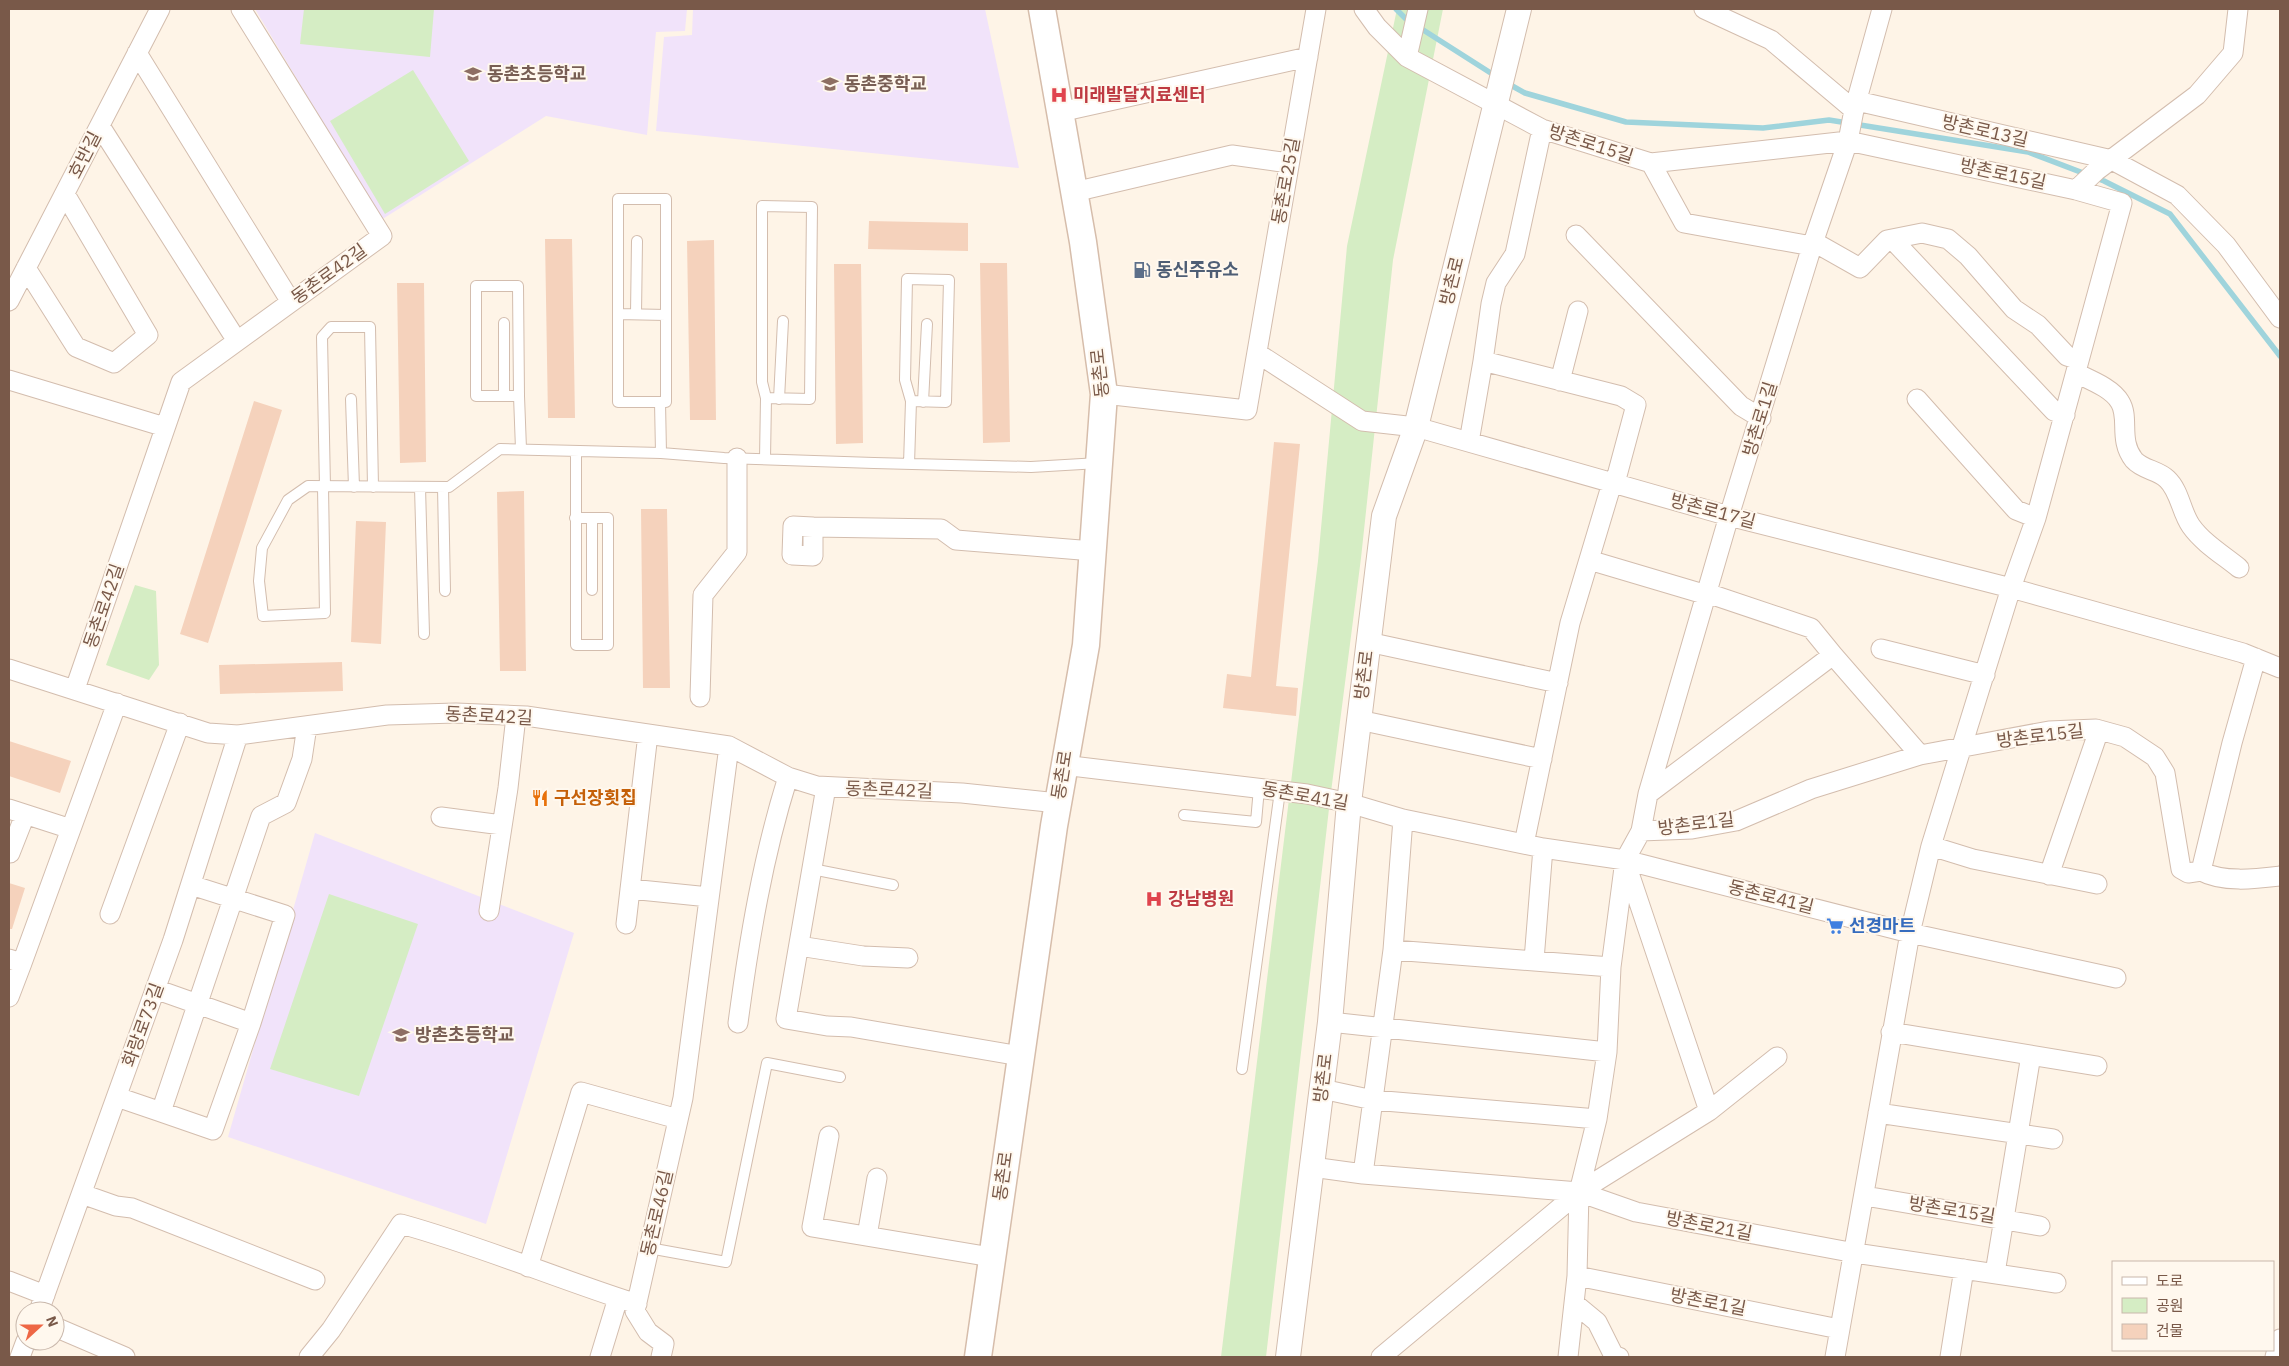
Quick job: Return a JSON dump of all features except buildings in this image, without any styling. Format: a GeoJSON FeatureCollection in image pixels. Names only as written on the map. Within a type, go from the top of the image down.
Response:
{"type":"FeatureCollection","features":[{"type":"Feature","properties":{"kind":"main road","name":"동촌로"},"geometry":{"type":"LineString","coordinates":[[978,1357],[1063,765],[1086,645],[1104,394],[1046,9]]}},
{"type":"Feature","properties":{"kind":"street","name":"호반길"},"geometry":{"type":"LineString","coordinates":[[9,301],[160,9]]}},
{"type":"Feature","properties":{"kind":"street","name":"동촌로42길"},"geometry":{"type":"LineString","coordinates":[[241,9],[382,236],[180,382],[75,689],[208,733],[238,735],[387,715],[456,712],[516,716],[729,746],[788,777],[826,787],[962,792],[1058,802]]}},
{"type":"Feature","properties":{"kind":"street","name":"동촌로25길"},"geometry":{"type":"LineString","coordinates":[[1104,394],[1247,410],[1316,9]]}},
{"type":"Feature","properties":{"kind":"street","name":"방촌로15길"},"geometry":{"type":"LineString","coordinates":[[1364,9],[1377,27],[1407,57],[1542,129],[1652,163],[1848,140],[2076,190],[2122,203],[2036,518],[2011,588],[1931,846],[1910,933],[1891,1032],[1855,1253],[1839,1328],[1835,1357]]}},
{"type":"Feature","properties":{"kind":"street"},"geometry":{"type":"LineString","coordinates":[[1407,57],[1418,9]]}},
{"type":"Feature","properties":{"kind":"street","name":"방촌로"},"geometry":{"type":"LineString","coordinates":[[1293,1357],[1312,1166],[1330,1022],[1349,803],[1384,516],[1416,427],[1520,9]]}},
{"type":"Feature","properties":{"kind":"street","name":"방촌로13길"},"geometry":{"type":"LineString","coordinates":[[1704,9],[1735,16],[1771,40],[1855,108],[2112,160],[2177,195],[2226,245],[2280,318]]}},
{"type":"Feature","properties":{"kind":"street"},"geometry":{"type":"LineString","coordinates":[[1855,108],[1882,9]]}},
{"type":"Feature","properties":{"kind":"street"},"geometry":{"type":"LineString","coordinates":[[2076,190],[2096,170],[2112,160],[2197,95],[2233,53],[2238,9]]}},
{"type":"Feature","properties":{"kind":"street"},"geometry":{"type":"LineString","coordinates":[[137,53],[291,302]]}},
{"type":"Feature","properties":{"kind":"street"},"geometry":{"type":"LineString","coordinates":[[1060,112],[1308,57]]}},
{"type":"Feature","properties":{"kind":"street","name":"방촌로1길"},"geometry":{"type":"LineString","coordinates":[[1568,1357],[1577,1276],[1580,1192],[1597,1119],[1606,1052],[1611,966],[1625,860],[1641,831],[1648,794],[1729,516],[1761,418],[1813,244],[1848,140],[1855,108]]}},
{"type":"Feature","properties":{"kind":"street"},"geometry":{"type":"LineString","coordinates":[[100,126],[237,342]]}},
{"type":"Feature","properties":{"kind":"street"},"geometry":{"type":"LineString","coordinates":[[1469,442],[1496,283],[1515,254],[1542,129]]}},
{"type":"Feature","properties":{"kind":"street"},"geometry":{"type":"LineString","coordinates":[[1074,192],[1232,155],[1289,163]]}},
{"type":"Feature","properties":{"kind":"street"},"geometry":{"type":"LineString","coordinates":[[1652,163],[1684,223],[1813,244],[1860,268],[1887,240],[1922,233],[1948,239],[1968,256],[2014,309],[2038,325],[2078,367],[2120,402],[2127,449],[2135,461],[2150,472],[2166,478],[2173,487],[2190,525],[2200,537],[2239,568]]}},
{"type":"Feature","properties":{"kind":"street"},"geometry":{"type":"LineString","coordinates":[[26,268],[76,347],[114,363],[148,335],[64,194]]}},
{"type":"Feature","properties":{"kind":"street"},"geometry":{"type":"LineString","coordinates":[[1576,235],[1741,406],[1761,418]]}},
{"type":"Feature","properties":{"kind":"street"},"geometry":{"type":"LineString","coordinates":[[1892,239],[2054,411],[2064,415]]}},
{"type":"Feature","properties":{"kind":"street"},"geometry":{"type":"LineString","coordinates":[[1560,381],[1578,311]]}},
{"type":"Feature","properties":{"kind":"street"},"geometry":{"type":"LineString","coordinates":[[1257,354],[1362,421],[1416,427]]}},
{"type":"Feature","properties":{"kind":"street"},"geometry":{"type":"LineString","coordinates":[[1483,361],[1621,396],[1636,405],[1570,623],[1524,844]]}},
{"type":"Feature","properties":{"kind":"street"},"geometry":{"type":"LineString","coordinates":[[9,380],[165,427]]}},
{"type":"Feature","properties":{"kind":"street"},"geometry":{"type":"LineString","coordinates":[[1917,398],[2016,510],[2036,518]]}},
{"type":"Feature","properties":{"kind":"street","name":"방촌로17길"},"geometry":{"type":"LineString","coordinates":[[1416,427],[1729,516],[2011,588]]}},
{"type":"Feature","properties":{"kind":"street"},"geometry":{"type":"LineString","coordinates":[[700,697],[702,595],[737,552],[736,458]]}},
{"type":"Feature","properties":{"kind":"street"},"geometry":{"type":"LineString","coordinates":[[814,527],[941,529],[956,540],[1093,550]]}},
{"type":"Feature","properties":{"kind":"street"},"geometry":{"type":"LineString","coordinates":[[1589,560],[1707,594],[1810,628],[1920,755]]}},
{"type":"Feature","properties":{"kind":"street"},"geometry":{"type":"LineString","coordinates":[[2011,588],[2256,658],[2280,668]]}},
{"type":"Feature","properties":{"kind":"street"},"geometry":{"type":"LineString","coordinates":[[1368,642],[1558,683]]}},
{"type":"Feature","properties":{"kind":"street"},"geometry":{"type":"LineString","coordinates":[[1881,649],[1985,675]]}},
{"type":"Feature","properties":{"kind":"street","name":"방촌로1길"},"geometry":{"type":"LineString","coordinates":[[1648,794],[1833,655]]}},
{"type":"Feature","properties":{"kind":"street"},"geometry":{"type":"LineString","coordinates":[[2201,871],[2232,743],[2256,658]]}},
{"type":"Feature","properties":{"kind":"street"},"geometry":{"type":"LineString","coordinates":[[9,669],[75,689]]}},
{"type":"Feature","properties":{"kind":"street"},"geometry":{"type":"LineString","coordinates":[[9,997],[15,961],[71,829],[118,703]]}},
{"type":"Feature","properties":{"kind":"street"},"geometry":{"type":"LineString","coordinates":[[489,911],[516,716]]}},
{"type":"Feature","properties":{"kind":"street"},"geometry":{"type":"LineString","coordinates":[[1359,720],[1542,759]]}},
{"type":"Feature","properties":{"kind":"street"},"geometry":{"type":"LineString","coordinates":[[110,914],[180,723]]}},
{"type":"Feature","properties":{"kind":"street"},"geometry":{"type":"LineString","coordinates":[[161,1112],[261,816],[286,803],[302,759],[307,726]]}},
{"type":"Feature","properties":{"kind":"street"},"geometry":{"type":"LineString","coordinates":[[2049,875],[2099,730]]}},
{"type":"Feature","properties":{"kind":"street","name":"방촌로15길"},"geometry":{"type":"LineString","coordinates":[[1961,747],[2049,731],[2099,730],[2124,737],[2155,757],[2166,772],[2181,869],[2188,873],[2201,871],[2213,878],[2264,878],[2280,876]]}},
{"type":"Feature","properties":{"kind":"street"},"geometry":{"type":"LineString","coordinates":[[626,924],[648,734]]}},
{"type":"Feature","properties":{"kind":"street","name":"화랑로73길"},"geometry":{"type":"LineString","coordinates":[[43,1301],[191,885],[238,735]]}},
{"type":"Feature","properties":{"kind":"street"},"geometry":{"type":"LineString","coordinates":[[630,889],[709,897],[729,746]]}},
{"type":"Feature","properties":{"kind":"street","name":"방촌로1길"},"geometry":{"type":"LineString","coordinates":[[1641,831],[1692,829],[1736,821],[1811,789],[1920,755],[1961,747]]}},
{"type":"Feature","properties":{"kind":"street","name":"동촌로41길"},"geometry":{"type":"LineString","coordinates":[[1063,765],[1259,788],[1349,803],[1403,820],[1543,848],[1625,860],[1910,933],[2116,978]]}},
{"type":"Feature","properties":{"kind":"street"},"geometry":{"type":"LineString","coordinates":[[738,1023],[756,910],[776,817],[788,777]]}},
{"type":"Feature","properties":{"kind":"street"},"geometry":{"type":"LineString","coordinates":[[826,787],[786,1019],[827,1026],[851,1027],[1020,1056]]}},
{"type":"Feature","properties":{"kind":"street"},"geometry":{"type":"LineString","coordinates":[[9,852],[17,812],[71,829]]}},
{"type":"Feature","properties":{"kind":"street"},"geometry":{"type":"LineString","coordinates":[[441,817],[502,825]]}},
{"type":"Feature","properties":{"kind":"street"},"geometry":{"type":"LineString","coordinates":[[1363,1174],[1393,950],[1403,820]]}},
{"type":"Feature","properties":{"kind":"street"},"geometry":{"type":"LineString","coordinates":[[1931,846],[1973,859],[2097,884]]}},
{"type":"Feature","properties":{"kind":"street"},"geometry":{"type":"LineString","coordinates":[[1534,960],[1543,848]]}},
{"type":"Feature","properties":{"kind":"street"},"geometry":{"type":"LineString","coordinates":[[1625,860],[1709,1111]]}},
{"type":"Feature","properties":{"kind":"street"},"geometry":{"type":"LineString","coordinates":[[117,1097],[212,1130],[250,1023],[285,915],[191,885]]}},
{"type":"Feature","properties":{"kind":"street","name":"동촌로46길"},"geometry":{"type":"LineString","coordinates":[[637,1304],[678,1119],[689,1058],[709,897]]}},
{"type":"Feature","properties":{"kind":"street"},"geometry":{"type":"LineString","coordinates":[[798,946],[864,956],[908,958]]}},
{"type":"Feature","properties":{"kind":"street"},"geometry":{"type":"LineString","coordinates":[[1393,950],[1611,966]]}},
{"type":"Feature","properties":{"kind":"street"},"geometry":{"type":"LineString","coordinates":[[155,989],[250,1023]]}},
{"type":"Feature","properties":{"kind":"street"},"geometry":{"type":"LineString","coordinates":[[1330,1022],[1606,1052]]}},
{"type":"Feature","properties":{"kind":"street"},"geometry":{"type":"LineString","coordinates":[[1891,1032],[2097,1066]]}},
{"type":"Feature","properties":{"kind":"street"},"geometry":{"type":"LineString","coordinates":[[1995,1273],[2031,1055]]}},
{"type":"Feature","properties":{"kind":"street"},"geometry":{"type":"LineString","coordinates":[[1381,1357],[1580,1192],[1709,1111],[1777,1057]]}},
{"type":"Feature","properties":{"kind":"street"},"geometry":{"type":"LineString","coordinates":[[1322,1089],[1373,1100],[1597,1119]]}},
{"type":"Feature","properties":{"kind":"street"},"geometry":{"type":"LineString","coordinates":[[528,1267],[581,1092],[678,1119]]}},
{"type":"Feature","properties":{"kind":"street"},"geometry":{"type":"LineString","coordinates":[[1878,1113],[2054,1138]]}},
{"type":"Feature","properties":{"kind":"street"},"geometry":{"type":"LineString","coordinates":[[829,1136],[812,1227],[992,1257]]}},
{"type":"Feature","properties":{"kind":"street","name":"방촌로21길"},"geometry":{"type":"LineString","coordinates":[[1312,1166],[1363,1174],[1580,1192],[1636,1212],[1855,1253],[2056,1283]]}},
{"type":"Feature","properties":{"kind":"street"},"geometry":{"type":"LineString","coordinates":[[867,1236],[878,1178]]}},
{"type":"Feature","properties":{"kind":"street"},"geometry":{"type":"LineString","coordinates":[[82,1194],[116,1206],[132,1208],[314,1280]]}},
{"type":"Feature","properties":{"kind":"street","name":"방촌로15길"},"geometry":{"type":"LineString","coordinates":[[1864,1196],[2003,1218],[2040,1226]]}},
{"type":"Feature","properties":{"kind":"street"},"geometry":{"type":"LineString","coordinates":[[309,1357],[331,1330],[401,1224],[440,1235],[637,1304],[635,1312],[648,1332],[664,1344],[661,1357]]}},
{"type":"Feature","properties":{"kind":"street"},"geometry":{"type":"LineString","coordinates":[[1950,1357],[1964,1269]]}},
{"type":"Feature","properties":{"kind":"street","name":"방촌로1길"},"geometry":{"type":"LineString","coordinates":[[1577,1276],[1839,1328]]}},
{"type":"Feature","properties":{"kind":"street"},"geometry":{"type":"LineString","coordinates":[[9,1281],[39,1301]]}},
{"type":"Feature","properties":{"kind":"street"},"geometry":{"type":"LineString","coordinates":[[600,1357],[618,1298]]}},
{"type":"Feature","properties":{"kind":"street"},"geometry":{"type":"LineString","coordinates":[[1574,1303],[1597,1322],[1614,1356],[1619,1357]]}},
{"type":"Feature","properties":{"kind":"street"},"geometry":{"type":"LineString","coordinates":[[65,1332],[119,1356]]}},
{"type":"Feature","properties":{"kind":"street"},"geometry":{"type":"LineString","coordinates":[[2276,1357],[2280,1339]]}},
{"type":"Feature","properties":{"kind":"lane"},"geometry":{"type":"LineString","coordinates":[[618,199],[666,200],[666,402],[618,402],[618,314],[618,199]]}},
{"type":"Feature","properties":{"kind":"lane"},"geometry":{"type":"LineString","coordinates":[[765,460],[766,398],[762,382],[762,206],[812,207],[810,399],[766,398]]}},
{"type":"Feature","properties":{"kind":"lane"},"geometry":{"type":"LineString","coordinates":[[636,314],[637,242]]}},
{"type":"Feature","properties":{"kind":"lane"},"geometry":{"type":"LineString","coordinates":[[909,464],[911,401],[905,380],[907,279],[949,280],[946,402],[911,401]]}},
{"type":"Feature","properties":{"kind":"lane"},"geometry":{"type":"LineString","coordinates":[[518,396],[476,396],[476,286],[518,286],[518,396],[521,449]]}},
{"type":"Feature","properties":{"kind":"lane"},"geometry":{"type":"LineString","coordinates":[[618,314],[666,315]]}},
{"type":"Feature","properties":{"kind":"lane"},"geometry":{"type":"LineString","coordinates":[[779,399],[783,322]]}},
{"type":"Feature","properties":{"kind":"lane"},"geometry":{"type":"LineString","coordinates":[[504,323],[504,396]]}},
{"type":"Feature","properties":{"kind":"lane"},"geometry":{"type":"LineString","coordinates":[[923,402],[926,324]]}},
{"type":"Feature","properties":{"kind":"lane"},"geometry":{"type":"LineString","coordinates":[[373,487],[370,326],[331,327],[322,337],[324,487],[325,613],[262,616],[259,581],[262,548],[288,500],[308,486],[324,487],[373,487],[420,487],[443,487],[449,487],[500,449],[661,453],[765,460],[1032,467],[1100,463]]}},
{"type":"Feature","properties":{"kind":"lane"},"geometry":{"type":"LineString","coordinates":[[351,399],[354,487]]}},
{"type":"Feature","properties":{"kind":"lane"},"geometry":{"type":"LineString","coordinates":[[660,402],[661,453]]}},
{"type":"Feature","properties":{"kind":"lane"},"geometry":{"type":"LineString","coordinates":[[575,518],[608,518],[608,645],[576,645],[575,518],[576,451]]}},
{"type":"Feature","properties":{"kind":"lane"},"geometry":{"type":"LineString","coordinates":[[420,487],[424,634]]}},
{"type":"Feature","properties":{"kind":"lane"},"geometry":{"type":"LineString","coordinates":[[443,487],[445,591]]}},
{"type":"Feature","properties":{"kind":"lane"},"geometry":{"type":"LineString","coordinates":[[592,518],[592,590]]}},
{"type":"Feature","properties":{"kind":"lane"},"geometry":{"type":"LineString","coordinates":[[1184,815],[1256,822],[1259,788]]}},
{"type":"Feature","properties":{"kind":"lane"},"geometry":{"type":"LineString","coordinates":[[1242,1068],[1280,791]]}},
{"type":"Feature","properties":{"kind":"lane"},"geometry":{"type":"LineString","coordinates":[[812,869],[894,885]]}},
{"type":"Feature","properties":{"kind":"lane"},"geometry":{"type":"LineString","coordinates":[[649,1248],[726,1262],[767,1063],[840,1077]]}},
{"type":"Feature","properties":{"kind":"shaded area","name":"동촌초등학교"},"geometry":{"type":"Polygon","coordinates":[[[255,9],[687,9],[685,31],[656,32],[647,135],[546,116],[381,220],[255,9]]]}},
{"type":"Feature","properties":{"kind":"shaded area","name":"동촌중학교"},"geometry":{"type":"Polygon","coordinates":[[[693,9],[985,9],[1019,168],[656,131],[664,37],[692,35],[693,9]]]}},
{"type":"Feature","properties":{"kind":"shaded area","name":"방촌초등학교"},"geometry":{"type":"Polygon","coordinates":[[[315,833],[574,933],[486,1224],[228,1137],[315,833]]]}},
{"type":"Feature","properties":{"kind":"green space"},"geometry":{"type":"Polygon","coordinates":[[[304,9],[434,9],[430,57],[300,44],[304,9]]]}},
{"type":"Feature","properties":{"kind":"green space"},"geometry":{"type":"Polygon","coordinates":[[[1397,9],[1443,9],[1393,260],[1361,558],[1330,800],[1266,1357],[1221,1357],[1318,561],[1347,246],[1397,9]]]}},
{"type":"Feature","properties":{"kind":"green space"},"geometry":{"type":"Polygon","coordinates":[[[413,70],[469,161],[385,214],[330,121],[413,70]]]}},
{"type":"Feature","properties":{"kind":"green space"},"geometry":{"type":"Polygon","coordinates":[[[135,585],[156,591],[159,665],[149,680],[106,665],[135,585]]]}},
{"type":"Feature","properties":{"kind":"green space"},"geometry":{"type":"Polygon","coordinates":[[[329,894],[418,924],[359,1096],[270,1069],[329,894]]]}},
{"type":"Feature","properties":{"kind":"waterway"},"geometry":{"type":"LineString","coordinates":[[1396,9],[1406,19],[1497,77]]}},
{"type":"Feature","properties":{"kind":"waterway"},"geometry":{"type":"LineString","coordinates":[[1507,83],[1525,93],[1626,122],[1763,128],[1829,120],[2028,152],[2104,181],[2170,214],[2280,356]]}},
{"type":"Feature","properties":{"kind":"place","name":"동촌초등학교"},"geometry":{"type":"Point","coordinates":[473,74]}},
{"type":"Feature","properties":{"kind":"place","name":"동촌중학교"},"geometry":{"type":"Point","coordinates":[830,84]}},
{"type":"Feature","properties":{"kind":"place","name":"미래발달치료센터"},"geometry":{"type":"Point","coordinates":[1059,95]}},
{"type":"Feature","properties":{"kind":"place","name":"동신주유소"},"geometry":{"type":"Point","coordinates":[1142,270]}},
{"type":"Feature","properties":{"kind":"place","name":"구선장횟집"},"geometry":{"type":"Point","coordinates":[540,798]}},
{"type":"Feature","properties":{"kind":"place","name":"강남병원"},"geometry":{"type":"Point","coordinates":[1154,899]}},
{"type":"Feature","properties":{"kind":"place","name":"선경마트"},"geometry":{"type":"Point","coordinates":[1835,926]}},
{"type":"Feature","properties":{"kind":"place","name":"방촌초등학교"},"geometry":{"type":"Point","coordinates":[401,1035]}}]}
